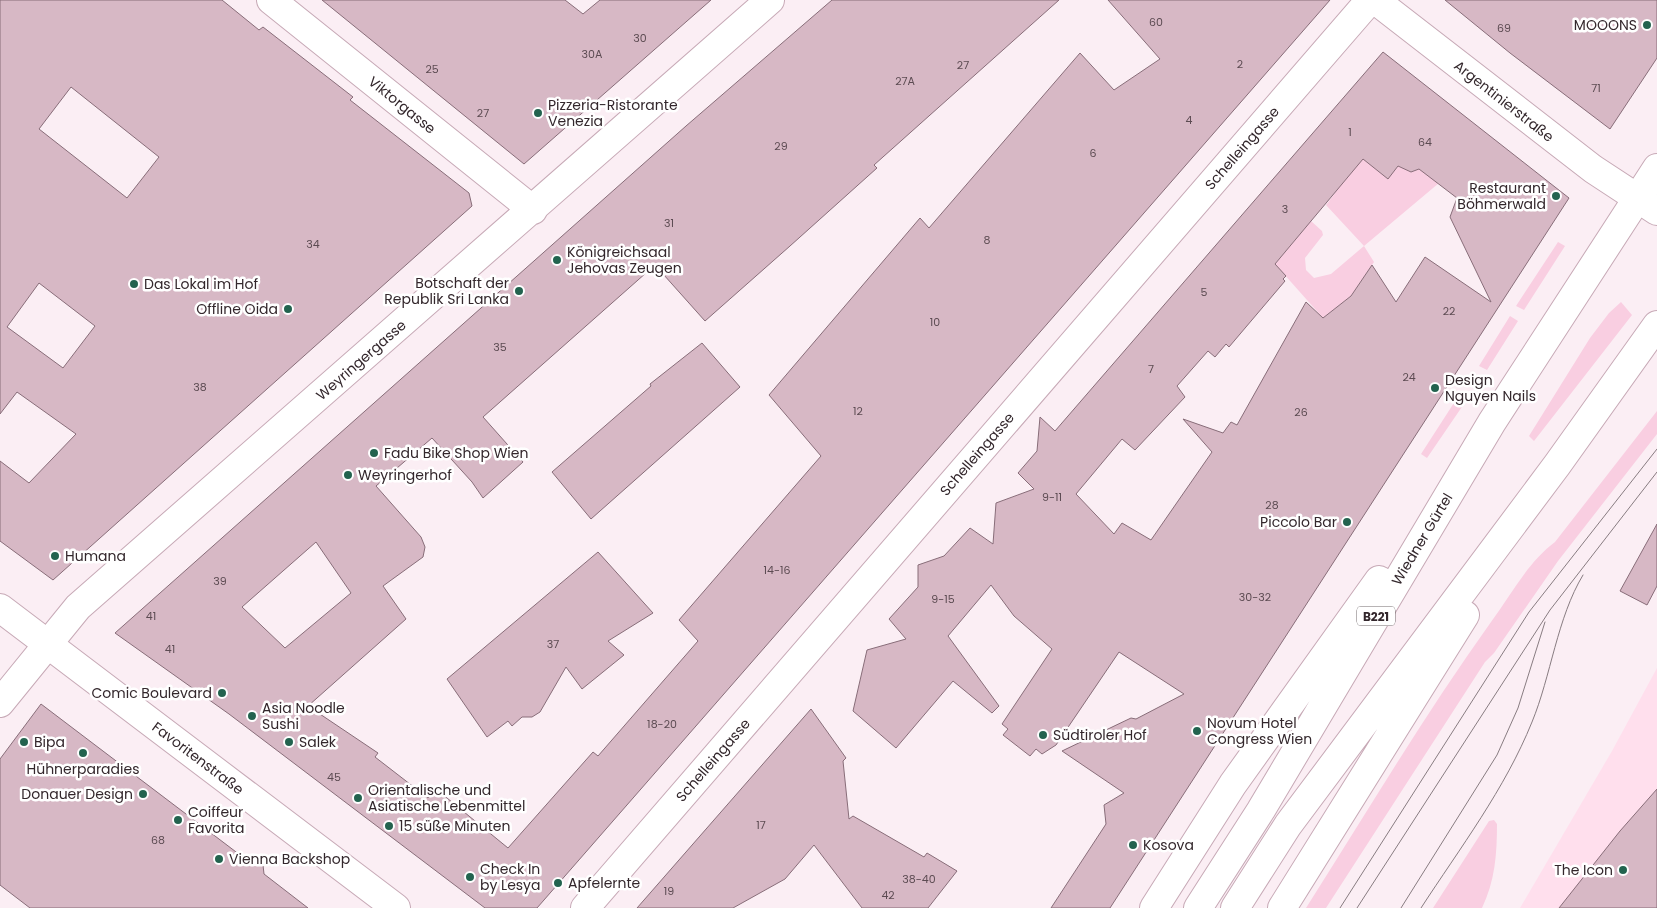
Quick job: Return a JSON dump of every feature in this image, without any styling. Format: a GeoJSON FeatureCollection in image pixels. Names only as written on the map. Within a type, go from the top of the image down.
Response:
{"type":"FeatureCollection","features":[{"type":"Feature","properties":{"kind":"main road","name":"Viktorgasse"},"geometry":{"type":"LineString","coordinates":[[271,0],[532,210]]}},
{"type":"Feature","properties":{"kind":"main road","name":"Weyringergasse"},"geometry":{"type":"LineString","coordinates":[[0,702],[78,607],[770,0]]}},
{"type":"Feature","properties":{"kind":"main road","name":"Schelleingasse"},"geometry":{"type":"LineString","coordinates":[[585,908],[1370,0]]}},
{"type":"Feature","properties":{"kind":"main road","name":"Argentinierstraße"},"geometry":{"type":"LineString","coordinates":[[1375,0],[1570,152],[1647,205]]}},
{"type":"Feature","properties":{"kind":"main road","name":"Wiedner Gürtel"},"geometry":{"type":"LineString","coordinates":[[1198,908],[1261,810],[1492,422],[1647,205],[1657,168]]}},
{"type":"Feature","properties":{"kind":"main road"},"geometry":{"type":"LineString","coordinates":[[1235,908],[1288,826],[1557,465],[1657,326]]}},
{"type":"Feature","properties":{"kind":"main road"},"geometry":{"type":"LineString","coordinates":[[1154,908],[1233,784],[1492,422]]}},
{"type":"Feature","properties":{"kind":"main road"},"geometry":{"type":"LineString","coordinates":[[1282,908],[1557,465]]}},
{"type":"Feature","properties":{"kind":"main road","name":"Favoritenstraße"},"geometry":{"type":"LineString","coordinates":[[0,608],[396,908]]}},
{"type":"Feature","properties":{"kind":"shaded area"},"geometry":{"type":"Polygon","coordinates":[[[1360,147],[1397,166],[1419,166],[1439,183],[1364,246],[1326,205],[1335,193],[1327,185],[1360,147]]]}},
{"type":"Feature","properties":{"kind":"shaded area"},"geometry":{"type":"Polygon","coordinates":[[[1311,221],[1322,231],[1323,235],[1305,258],[1306,270],[1314,278],[1331,274],[1364,246],[1374,262],[1351,296],[1323,318],[1275,264],[1311,221]]]}},
{"type":"Feature","properties":{"kind":"shaded area"},"geometry":{"type":"Polygon","coordinates":[[[1558,242],[1565,246],[1524,310],[1516,306],[1558,242]]]}},
{"type":"Feature","properties":{"kind":"shaded area"},"geometry":{"type":"Polygon","coordinates":[[[1621,302],[1632,315],[1534,441],[1529,436],[1590,338],[1609,313],[1621,302]]]}},
{"type":"Feature","properties":{"kind":"shaded area"},"geometry":{"type":"Polygon","coordinates":[[[1510,316],[1518,321],[1487,370],[1479,366],[1510,316]]]}},
{"type":"Feature","properties":{"kind":"shaded area"},"geometry":{"type":"Polygon","coordinates":[[[1461,392],[1468,398],[1427,458],[1421,454],[1461,392]]]}},
{"type":"Feature","properties":{"kind":"shaded area"},"geometry":{"type":"Polygon","coordinates":[[[1657,411],[1657,434],[1558,561],[1494,653],[1485,662],[1326,908],[1306,908],[1420,728],[1520,579],[1536,559],[1555,542],[1657,411]]]}},
{"type":"Feature","properties":{"kind":"shaded area"},"geometry":{"type":"Polygon","coordinates":[[[1657,668],[1657,908],[1520,908],[1612,751],[1657,668]]]}},
{"type":"Feature","properties":{"kind":"shaded area"},"geometry":{"type":"Polygon","coordinates":[[[1494,820],[1497,824],[1496,857],[1490,888],[1482,908],[1433,908],[1489,821],[1494,820]]]}},
{"type":"Feature","properties":{"kind":"building"},"geometry":{"type":"Polygon","coordinates":[[[0,0],[222,0],[259,30],[263,27],[353,97],[350,100],[469,193],[472,206],[53,580],[0,541],[0,461],[29,483],[76,434],[17,392],[0,414],[0,0]],[[71,87],[39,129],[127,198],[159,157],[71,87]],[[39,283],[7,327],[63,368],[95,326],[39,283]]]}},
{"type":"Feature","properties":{"kind":"building"},"geometry":{"type":"Polygon","coordinates":[[[322,0],[565,0],[583,14],[600,0],[711,0],[524,164],[322,0]]]}},
{"type":"Feature","properties":{"kind":"building"},"geometry":{"type":"Polygon","coordinates":[[[832,0],[1059,0],[874,165],[877,168],[705,321],[655,265],[483,417],[523,462],[483,498],[472,482],[432,438],[376,486],[421,537],[425,547],[423,557],[383,586],[406,619],[308,706],[378,753],[375,757],[428,798],[436,789],[508,848],[593,752],[598,756],[698,641],[679,620],[821,456],[769,395],[920,218],[929,228],[1080,53],[1114,90],[1160,59],[1108,0],[1330,0],[537,908],[485,908],[229,714],[115,633],[686,126],[832,0]],[[316,542],[242,607],[285,648],[351,593],[316,542]]]}},
{"type":"Feature","properties":{"kind":"building"},"geometry":{"type":"Polygon","coordinates":[[[1445,0],[1657,0],[1657,58],[1610,129],[1510,53],[1445,0]]]}},
{"type":"Feature","properties":{"kind":"building"},"geometry":{"type":"Polygon","coordinates":[[[1383,52],[1569,198],[1110,908],[1051,908],[1106,824],[1104,805],[1124,793],[1062,751],[1131,718],[1136,719],[1184,694],[1119,652],[1056,745],[1042,754],[1036,749],[1030,756],[1003,735],[1008,729],[1002,724],[1052,649],[1014,616],[991,585],[948,636],[999,706],[992,713],[953,681],[896,748],[853,711],[867,650],[906,639],[889,619],[918,587],[918,565],[944,556],[970,528],[993,544],[996,503],[1034,489],[1018,473],[1037,451],[1040,417],[1055,431],[1383,52]],[[1363,159],[1275,264],[1286,276],[1283,279],[1285,281],[1229,347],[1226,344],[1215,357],[1208,351],[1177,386],[1185,397],[1135,450],[1122,439],[1076,494],[1114,534],[1122,523],[1151,540],[1212,452],[1183,419],[1223,433],[1231,422],[1237,425],[1306,302],[1323,318],[1351,296],[1372,265],[1396,302],[1425,257],[1491,302],[1450,217],[1457,198],[1419,169],[1411,172],[1398,166],[1388,179],[1363,159]]]}},
{"type":"Feature","properties":{"kind":"building"},"geometry":{"type":"Polygon","coordinates":[[[702,343],[740,387],[591,519],[552,472],[651,386],[650,384],[702,343]]]}},
{"type":"Feature","properties":{"kind":"building"},"geometry":{"type":"Polygon","coordinates":[[[1657,524],[1657,586],[1647,605],[1620,591],[1657,524]]]}},
{"type":"Feature","properties":{"kind":"building"},"geometry":{"type":"Polygon","coordinates":[[[598,552],[653,613],[608,641],[624,655],[582,689],[566,667],[540,712],[532,717],[522,717],[512,726],[508,721],[487,737],[447,679],[598,552]]]}},
{"type":"Feature","properties":{"kind":"building"},"geometry":{"type":"Polygon","coordinates":[[[41,704],[244,858],[263,865],[264,874],[308,908],[30,908],[0,885],[0,759],[41,704]]]}},
{"type":"Feature","properties":{"kind":"building"},"geometry":{"type":"Polygon","coordinates":[[[811,709],[846,758],[843,761],[849,819],[853,816],[924,857],[927,853],[957,871],[928,908],[862,908],[814,845],[785,879],[733,908],[637,908],[811,709]]]}},
{"type":"Feature","properties":{"kind":"building","name":"The Icon"},"geometry":{"type":"Polygon","coordinates":[[[1657,789],[1657,908],[1559,908],[1620,831],[1657,789]]]}},
{"type":"Feature","properties":{"kind":"tram line"},"geometry":{"type":"LineString","coordinates":[[1340,908],[1529,612],[1657,449]]}},
{"type":"Feature","properties":{"kind":"tram line"},"geometry":{"type":"LineString","coordinates":[[1357,908],[1550,610],[1657,472]]}},
{"type":"Feature","properties":{"kind":"tram line"},"geometry":{"type":"LineString","coordinates":[[1421,908],[1481,818],[1521,747],[1539,704],[1560,628],[1583,575]]}},
{"type":"Feature","properties":{"kind":"tram line"},"geometry":{"type":"LineString","coordinates":[[1401,908],[1497,755],[1518,708],[1545,622]]}},
{"type":"Feature","properties":{"kind":"place","name":"MOOONS"},"geometry":{"type":"Point","coordinates":[1647,25]}},
{"type":"Feature","properties":{"kind":"place","name":"Pizzeria-Ristorante Venezia"},"geometry":{"type":"Point","coordinates":[538,113]}},
{"type":"Feature","properties":{"kind":"place","name":"Restaurant Böhmerwald"},"geometry":{"type":"Point","coordinates":[1556,196]}},
{"type":"Feature","properties":{"kind":"place","name":"Königreichsaal Jehovas Zeugen"},"geometry":{"type":"Point","coordinates":[557,260]}},
{"type":"Feature","properties":{"kind":"place","name":"Das Lokal im Hof"},"geometry":{"type":"Point","coordinates":[134,284]}},
{"type":"Feature","properties":{"kind":"place","name":"Botschaft der Republik Sri Lanka"},"geometry":{"type":"Point","coordinates":[519,291]}},
{"type":"Feature","properties":{"kind":"place","name":"Offline Oida"},"geometry":{"type":"Point","coordinates":[288,309]}},
{"type":"Feature","properties":{"kind":"place","name":"Design Nguyen Nails"},"geometry":{"type":"Point","coordinates":[1435,388]}},
{"type":"Feature","properties":{"kind":"place","name":"Fadu Bike Shop Wien"},"geometry":{"type":"Point","coordinates":[374,453]}},
{"type":"Feature","properties":{"kind":"place","name":"Weyringerhof"},"geometry":{"type":"Point","coordinates":[348,475]}},
{"type":"Feature","properties":{"kind":"place","name":"Piccolo Bar"},"geometry":{"type":"Point","coordinates":[1347,522]}},
{"type":"Feature","properties":{"kind":"place","name":"Humana"},"geometry":{"type":"Point","coordinates":[55,556]}},
{"type":"Feature","properties":{"kind":"place","name":"Comic Boulevard"},"geometry":{"type":"Point","coordinates":[222,693]}},
{"type":"Feature","properties":{"kind":"place","name":"Asia Noodle Sushi"},"geometry":{"type":"Point","coordinates":[252,716]}},
{"type":"Feature","properties":{"kind":"place","name":"Novum Hotel Congress Wien"},"geometry":{"type":"Point","coordinates":[1197,731]}},
{"type":"Feature","properties":{"kind":"place","name":"Südtiroler Hof"},"geometry":{"type":"Point","coordinates":[1043,735]}},
{"type":"Feature","properties":{"kind":"place","name":"Bipa"},"geometry":{"type":"Point","coordinates":[24,742]}},
{"type":"Feature","properties":{"kind":"place","name":"Salek"},"geometry":{"type":"Point","coordinates":[289,742]}},
{"type":"Feature","properties":{"kind":"place","name":"Hühnerparadies"},"geometry":{"type":"Point","coordinates":[83,753]}},
{"type":"Feature","properties":{"kind":"place","name":"Donauer Design"},"geometry":{"type":"Point","coordinates":[143,794]}},
{"type":"Feature","properties":{"kind":"place","name":"Orientalische und Asiatische Lebenmittel"},"geometry":{"type":"Point","coordinates":[358,798]}},
{"type":"Feature","properties":{"kind":"place","name":"Coiffeur Favorita"},"geometry":{"type":"Point","coordinates":[178,820]}},
{"type":"Feature","properties":{"kind":"place","name":"15 süße Minuten"},"geometry":{"type":"Point","coordinates":[389,826]}},
{"type":"Feature","properties":{"kind":"place","name":"Kosova"},"geometry":{"type":"Point","coordinates":[1133,845]}},
{"type":"Feature","properties":{"kind":"place","name":"Vienna Backshop"},"geometry":{"type":"Point","coordinates":[219,859]}},
{"type":"Feature","properties":{"kind":"place","name":"The Icon"},"geometry":{"type":"Point","coordinates":[1623,870]}},
{"type":"Feature","properties":{"kind":"place","name":"Check In by Lesya"},"geometry":{"type":"Point","coordinates":[470,877]}},
{"type":"Feature","properties":{"kind":"place","name":"Apfelernte"},"geometry":{"type":"Point","coordinates":[558,883]}}]}
